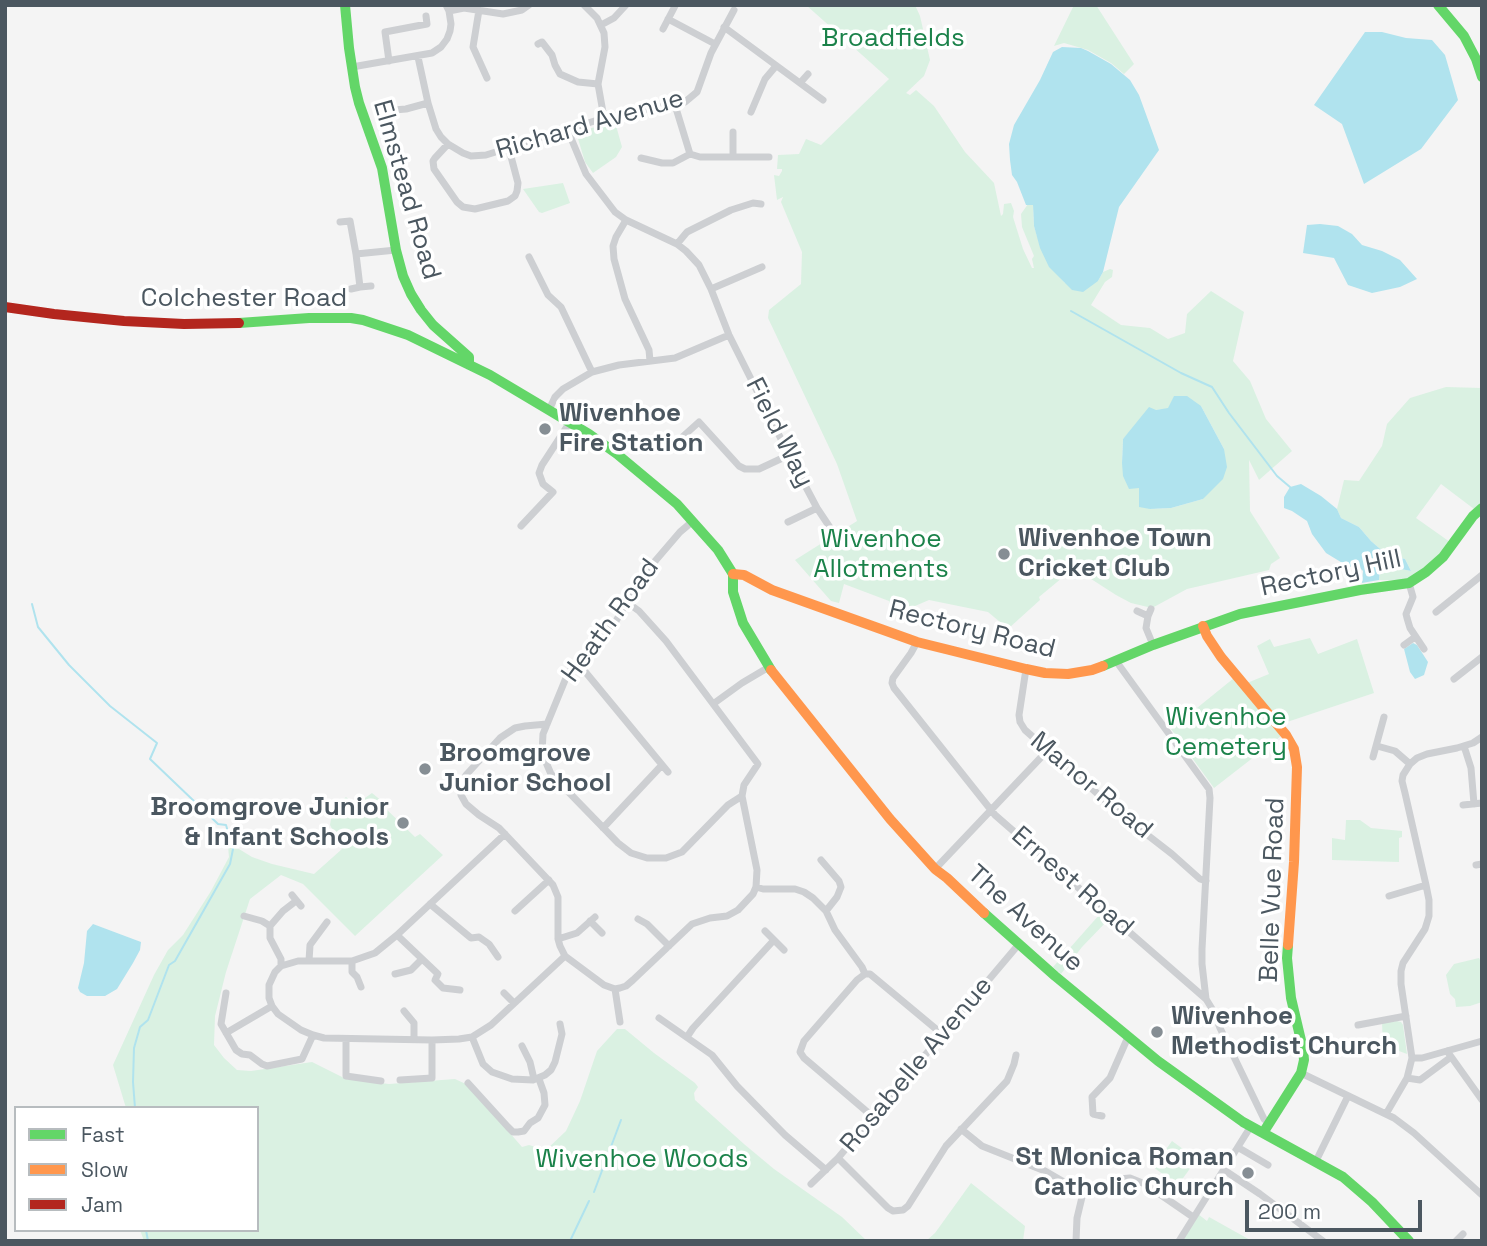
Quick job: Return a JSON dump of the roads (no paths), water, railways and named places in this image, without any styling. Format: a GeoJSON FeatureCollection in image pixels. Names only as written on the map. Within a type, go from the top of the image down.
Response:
{"type":"FeatureCollection","features":[{"type":"Feature","properties":{"kind":"street","name":"Elmstead Road"},"geometry":{"type":"LineString","coordinates":[[345,5],[359,103],[382,169],[403,276],[416,302],[433,324],[469,357],[469,365]]}},
{"type":"Feature","properties":{"kind":"street"},"geometry":{"type":"LineString","coordinates":[[352,67],[432,53],[447,39],[451,24],[448,8],[503,14],[529,5]]}},
{"type":"Feature","properties":{"kind":"street"},"geometry":{"type":"LineString","coordinates":[[584,5],[597,18],[604,33],[605,47],[598,84],[604,118]]}},
{"type":"Feature","properties":{"kind":"street"},"geometry":{"type":"LineString","coordinates":[[601,25],[614,18],[626,5]]}},
{"type":"Feature","properties":{"kind":"street"},"geometry":{"type":"LineString","coordinates":[[1438,5],[1464,36],[1482,77]]}},
{"type":"Feature","properties":{"kind":"street"},"geometry":{"type":"LineString","coordinates":[[663,29],[676,6]]}},
{"type":"Feature","properties":{"kind":"street"},"geometry":{"type":"LineString","coordinates":[[480,10],[474,47],[487,78]]}},
{"type":"Feature","properties":{"kind":"street","name":"Richard Avenue"},"geometry":{"type":"LineString","coordinates":[[448,144],[471,156],[486,155],[604,118],[685,102],[697,92],[715,44],[733,10]]}},
{"type":"Feature","properties":{"kind":"street"},"geometry":{"type":"LineString","coordinates":[[389,61],[385,32],[427,24],[426,16]]}},
{"type":"Feature","properties":{"kind":"street"},"geometry":{"type":"LineString","coordinates":[[668,19],[715,44]]}},
{"type":"Feature","properties":{"kind":"street"},"geometry":{"type":"LineString","coordinates":[[724,27],[823,100]]}},
{"type":"Feature","properties":{"kind":"street"},"geometry":{"type":"LineString","coordinates":[[538,44],[542,42],[564,77],[598,84]]}},
{"type":"Feature","properties":{"kind":"street"},"geometry":{"type":"LineString","coordinates":[[418,57],[436,128],[448,144],[435,158],[434,169],[457,202],[463,207],[475,209],[509,201],[515,196],[518,183],[509,149]]}},
{"type":"Feature","properties":{"kind":"street"},"geometry":{"type":"LineString","coordinates":[[751,112],[765,79],[776,66]]}},
{"type":"Feature","properties":{"kind":"street"},"geometry":{"type":"LineString","coordinates":[[800,83],[808,74]]}},
{"type":"Feature","properties":{"kind":"street"},"geometry":{"type":"LineString","coordinates":[[748,98],[756,101]]}},
{"type":"Feature","properties":{"kind":"street"},"geometry":{"type":"LineString","coordinates":[[392,104],[394,110],[428,103]]}},
{"type":"Feature","properties":{"kind":"street"},"geometry":{"type":"LineString","coordinates":[[676,104],[690,154]]}},
{"type":"Feature","properties":{"kind":"street"},"geometry":{"type":"LineString","coordinates":[[568,131],[586,174],[606,202],[626,220],[677,244],[687,232],[731,210],[753,203],[761,204]]}},
{"type":"Feature","properties":{"kind":"street"},"geometry":{"type":"LineString","coordinates":[[733,132],[733,157]]}},
{"type":"Feature","properties":{"kind":"street"},"geometry":{"type":"LineString","coordinates":[[641,158],[673,163],[690,154],[700,157],[769,157]]}},
{"type":"Feature","properties":{"kind":"street"},"geometry":{"type":"LineString","coordinates":[[340,222],[353,220],[360,288]]}},
{"type":"Feature","properties":{"kind":"street"},"geometry":{"type":"LineString","coordinates":[[626,220],[616,236],[613,246],[614,259],[625,299],[649,350],[650,361]]}},
{"type":"Feature","properties":{"kind":"street","name":"Field Way"},"geometry":{"type":"LineString","coordinates":[[677,244],[694,259],[711,289],[729,335],[789,455],[831,529]]}},
{"type":"Feature","properties":{"kind":"street"},"geometry":{"type":"LineString","coordinates":[[356,254],[396,250]]}},
{"type":"Feature","properties":{"kind":"street"},"geometry":{"type":"LineString","coordinates":[[533,260],[548,295],[561,307],[592,372]]}},
{"type":"Feature","properties":{"kind":"street"},"geometry":{"type":"LineString","coordinates":[[711,289],[762,266]]}},
{"type":"Feature","properties":{"kind":"street"},"geometry":{"type":"LineString","coordinates":[[351,289],[371,286]]}},
{"type":"Feature","properties":{"kind":"street","name":"Colchester Road"},"geometry":{"type":"LineString","coordinates":[[5,307],[124,321],[184,324],[309,317],[351,318],[408,335],[510,386],[617,454],[677,504],[724,557],[733,574]]}},
{"type":"Feature","properties":{"kind":"street"},"geometry":{"type":"LineString","coordinates":[[549,410],[563,388],[592,372],[619,365],[675,358],[729,335]]}},
{"type":"Feature","properties":{"kind":"street"},"geometry":{"type":"LineString","coordinates":[[521,526],[553,492],[543,484],[539,473],[570,422]]}},
{"type":"Feature","properties":{"kind":"street"},"geometry":{"type":"LineString","coordinates":[[667,446],[679,440],[699,422],[739,466],[746,470],[759,469],[789,455]]}},
{"type":"Feature","properties":{"kind":"street"},"geometry":{"type":"LineString","coordinates":[[788,522],[817,508]]}},
{"type":"Feature","properties":{"kind":"street","name":"Rectory Hill"},"geometry":{"type":"LineString","coordinates":[[1203,626],[1240,614],[1409,583],[1443,556],[1482,508]]}},
{"type":"Feature","properties":{"kind":"street","name":"Heath Road"},"geometry":{"type":"LineString","coordinates":[[693,521],[656,560],[638,583],[616,621],[566,679],[543,734],[541,747],[548,771],[624,848],[639,856],[655,859],[676,855],[687,848],[728,805],[742,796]]}},
{"type":"Feature","properties":{"kind":"street","name":"Rectory Road"},"geometry":{"type":"LineString","coordinates":[[733,574],[744,575],[772,590],[917,642],[1045,673],[1069,674],[1092,670],[1203,626]]}},
{"type":"Feature","properties":{"kind":"street","name":"The Avenue"},"geometry":{"type":"LineString","coordinates":[[733,574],[733,592],[739,613],[769,667],[881,809],[935,869],[1128,1037],[1212,1101],[1343,1177],[1409,1241]]}},
{"type":"Feature","properties":{"kind":"street"},"geometry":{"type":"LineString","coordinates":[[1441,611],[1482,575]]}},
{"type":"Feature","properties":{"kind":"street"},"geometry":{"type":"LineString","coordinates":[[1409,583],[1413,597],[1406,618],[1424,649]]}},
{"type":"Feature","properties":{"kind":"street"},"geometry":{"type":"LineString","coordinates":[[547,724],[525,726],[506,734],[491,747],[463,779],[462,799],[479,816],[505,834],[556,890],[558,939],[565,956],[604,985],[615,989],[626,986],[687,928],[710,918],[727,916],[738,910],[751,897],[756,887],[756,858],[742,796],[744,785],[758,764],[655,628],[628,603]]}},
{"type":"Feature","properties":{"kind":"street"},"geometry":{"type":"LineString","coordinates":[[1137,611],[1150,612],[1146,628],[1153,645]]}},
{"type":"Feature","properties":{"kind":"street","name":"Belle Vue Road"},"geometry":{"type":"LineString","coordinates":[[1203,626],[1212,646],[1286,735],[1294,749],[1298,779],[1287,958],[1291,998],[1303,1049],[1301,1073]]}},
{"type":"Feature","properties":{"kind":"street"},"geometry":{"type":"LineString","coordinates":[[1404,645],[1415,637]]}},
{"type":"Feature","properties":{"kind":"street","name":"Ernest Road"},"geometry":{"type":"LineString","coordinates":[[917,642],[893,678],[892,685],[990,810],[1206,999],[1264,1119],[1270,1123]]}},
{"type":"Feature","properties":{"kind":"street"},"geometry":{"type":"LineString","coordinates":[[1455,675],[1482,657]]}},
{"type":"Feature","properties":{"kind":"street"},"geometry":{"type":"LineString","coordinates":[[1116,661],[1209,789],[1202,949],[1206,999]]}},
{"type":"Feature","properties":{"kind":"street"},"geometry":{"type":"LineString","coordinates":[[578,663],[668,772]]}},
{"type":"Feature","properties":{"kind":"street"},"geometry":{"type":"LineString","coordinates":[[713,704],[769,667]]}},
{"type":"Feature","properties":{"kind":"street","name":"Manor Road"},"geometry":{"type":"LineString","coordinates":[[1026,669],[1019,709],[1020,722],[1025,730],[1123,816],[1200,879],[1206,881]]}},
{"type":"Feature","properties":{"kind":"street"},"geometry":{"type":"LineString","coordinates":[[1373,757],[1386,721]]}},
{"type":"Feature","properties":{"kind":"street"},"geometry":{"type":"LineString","coordinates":[[1385,1114],[1407,1078],[1412,1058],[1401,971],[1429,920],[1426,885],[1402,781],[1403,775],[1413,760],[1464,746],[1482,737]]}},
{"type":"Feature","properties":{"kind":"street"},"geometry":{"type":"LineString","coordinates":[[1377,746],[1395,751],[1410,764]]}},
{"type":"Feature","properties":{"kind":"street"},"geometry":{"type":"LineString","coordinates":[[1463,805],[1478,804],[1464,746]]}},
{"type":"Feature","properties":{"kind":"street"},"geometry":{"type":"LineString","coordinates":[[935,869],[1048,750]]}},
{"type":"Feature","properties":{"kind":"street"},"geometry":{"type":"LineString","coordinates":[[603,828],[662,765]]}},
{"type":"Feature","properties":{"kind":"street"},"geometry":{"type":"LineString","coordinates":[[505,834],[397,935],[374,953],[352,961],[290,962],[281,966],[269,985],[272,1006],[288,1021],[324,1038],[459,1040],[471,1037],[491,1025],[565,956]]}},
{"type":"Feature","properties":{"kind":"street"},"geometry":{"type":"LineString","coordinates":[[826,911],[841,887],[827,861]]}},
{"type":"Feature","properties":{"kind":"street"},"geometry":{"type":"LineString","coordinates":[[515,911],[549,880]]}},
{"type":"Feature","properties":{"kind":"street"},"geometry":{"type":"LineString","coordinates":[[1390,897],[1426,885]]}},
{"type":"Feature","properties":{"kind":"street"},"geometry":{"type":"LineString","coordinates":[[756,887],[788,888],[804,892],[818,902],[865,974]]}},
{"type":"Feature","properties":{"kind":"street"},"geometry":{"type":"LineString","coordinates":[[281,966],[281,960],[270,938],[270,926],[297,901]]}},
{"type":"Feature","properties":{"kind":"street"},"geometry":{"type":"LineString","coordinates":[[430,904],[471,938],[480,937],[489,944],[498,957]]}},
{"type":"Feature","properties":{"kind":"street"},"geometry":{"type":"LineString","coordinates":[[244,916],[270,926]]}},
{"type":"Feature","properties":{"kind":"street"},"geometry":{"type":"LineString","coordinates":[[558,939],[577,933],[592,919],[601,933]]}},
{"type":"Feature","properties":{"kind":"street"},"geometry":{"type":"LineString","coordinates":[[638,919],[648,924],[669,946]]}},
{"type":"Feature","properties":{"kind":"street"},"geometry":{"type":"LineString","coordinates":[[309,961],[310,945],[327,922]]}},
{"type":"Feature","properties":{"kind":"street"},"geometry":{"type":"LineString","coordinates":[[765,931],[784,950]]}},
{"type":"Feature","properties":{"kind":"street"},"geometry":{"type":"LineString","coordinates":[[397,935],[438,974],[435,980],[443,988],[460,990]]}},
{"type":"Feature","properties":{"kind":"street"},"geometry":{"type":"LineString","coordinates":[[687,1037],[774,940]]}},
{"type":"Feature","properties":{"kind":"street","name":"Rosabelle Avenue"},"geometry":{"type":"LineString","coordinates":[[811,1184],[838,1158],[1019,944]]}},
{"type":"Feature","properties":{"kind":"street"},"geometry":{"type":"LineString","coordinates":[[395,974],[411,970],[422,959]]}},
{"type":"Feature","properties":{"kind":"street"},"geometry":{"type":"LineString","coordinates":[[352,961],[352,972],[361,987]]}},
{"type":"Feature","properties":{"kind":"street"},"geometry":{"type":"LineString","coordinates":[[872,1116],[804,1058],[800,1052],[804,1041],[865,974],[874,977],[942,1034]]}},
{"type":"Feature","properties":{"kind":"street"},"geometry":{"type":"LineString","coordinates":[[1190,985],[1203,974]]}},
{"type":"Feature","properties":{"kind":"street"},"geometry":{"type":"LineString","coordinates":[[615,989],[620,1021]]}},
{"type":"Feature","properties":{"kind":"street"},"geometry":{"type":"LineString","coordinates":[[226,993],[221,1024],[239,1052],[250,1055],[259,1063],[267,1066],[302,1059],[313,1035]]}},
{"type":"Feature","properties":{"kind":"street"},"geometry":{"type":"LineString","coordinates":[[504,993],[514,1003]]}},
{"type":"Feature","properties":{"kind":"street"},"geometry":{"type":"LineString","coordinates":[[226,1033],[272,1006]]}},
{"type":"Feature","properties":{"kind":"street"},"geometry":{"type":"LineString","coordinates":[[404,1011],[414,1023],[414,1039]]}},
{"type":"Feature","properties":{"kind":"street"},"geometry":{"type":"LineString","coordinates":[[1358,1025],[1406,1016]]}},
{"type":"Feature","properties":{"kind":"street"},"geometry":{"type":"LineString","coordinates":[[659,1018],[712,1055],[755,1105],[801,1150],[826,1170]]}},
{"type":"Feature","properties":{"kind":"street"},"geometry":{"type":"LineString","coordinates":[[471,1037],[483,1064],[492,1072],[512,1079],[536,1079],[551,1070],[555,1062],[562,1034],[560,1024]]}},
{"type":"Feature","properties":{"kind":"street"},"geometry":{"type":"LineString","coordinates":[[1095,1115],[1092,1097],[1110,1078],[1128,1037]]}},
{"type":"Feature","properties":{"kind":"street"},"geometry":{"type":"LineString","coordinates":[[346,1039],[346,1076],[381,1081]]}},
{"type":"Feature","properties":{"kind":"street"},"geometry":{"type":"LineString","coordinates":[[400,1080],[432,1078],[432,1040]]}},
{"type":"Feature","properties":{"kind":"street"},"geometry":{"type":"LineString","coordinates":[[1412,1058],[1449,1054],[1482,1041]]}},
{"type":"Feature","properties":{"kind":"street"},"geometry":{"type":"LineString","coordinates":[[468,1083],[513,1132],[524,1131],[538,1118],[545,1100],[522,1046]]}},
{"type":"Feature","properties":{"kind":"street"},"geometry":{"type":"LineString","coordinates":[[1407,1078],[1420,1080],[1449,1054]]}},
{"type":"Feature","properties":{"kind":"street"},"geometry":{"type":"LineString","coordinates":[[1449,1054],[1482,1100]]}},
{"type":"Feature","properties":{"kind":"street"},"geometry":{"type":"LineString","coordinates":[[838,1158],[888,1208],[893,1211],[903,1210],[946,1146],[1007,1081],[1016,1055]]}},
{"type":"Feature","properties":{"kind":"street"},"geometry":{"type":"LineString","coordinates":[[1263,1133],[1301,1073],[1385,1114],[1413,1133],[1482,1195]]}},
{"type":"Feature","properties":{"kind":"street"},"geometry":{"type":"LineString","coordinates":[[1316,1161],[1348,1097]]}},
{"type":"Feature","properties":{"kind":"street"},"geometry":{"type":"LineString","coordinates":[[1179,1241],[1251,1126]]}},
{"type":"Feature","properties":{"kind":"street"},"geometry":{"type":"LineString","coordinates":[[961,1129],[982,1146],[1045,1171],[1083,1193]]}},
{"type":"Feature","properties":{"kind":"street"},"geometry":{"type":"LineString","coordinates":[[1239,1148],[1268,1165]]}},
{"type":"Feature","properties":{"kind":"street"},"geometry":{"type":"LineString","coordinates":[[1224,1170],[1323,1241]]}},
{"type":"Feature","properties":{"kind":"street"},"geometry":{"type":"LineString","coordinates":[[1083,1193],[1119,1179],[1130,1178],[1145,1184],[1193,1217]]}},
{"type":"Feature","properties":{"kind":"street"},"geometry":{"type":"LineString","coordinates":[[1076,1241],[1077,1218],[1083,1193]]}},
{"type":"Feature","properties":{"kind":"street"},"geometry":{"type":"LineString","coordinates":[[1456,1241],[1463,1234]]}},
{"type":"Feature","properties":{"kind":"water"},"geometry":{"type":"Polygon","coordinates":[[[1365,32],[1432,40],[1445,55],[1458,100],[1421,149],[1364,184],[1342,124],[1314,105],[1365,32]]]}},
{"type":"Feature","properties":{"kind":"water"},"geometry":{"type":"Polygon","coordinates":[[[1062,47],[1088,51],[1111,64],[1130,80],[1139,95],[1159,150],[1119,207],[1103,272],[1098,281],[1083,292],[1072,290],[1049,267],[1034,226],[1033,205],[1026,205],[1012,175],[1010,160],[1009,144],[1014,125],[1053,52],[1062,47]]]}},
{"type":"Feature","properties":{"kind":"water"},"geometry":{"type":"Polygon","coordinates":[[[1307,225],[1338,226],[1352,234],[1362,245],[1400,260],[1417,279],[1400,287],[1372,293],[1348,285],[1334,258],[1303,253],[1307,225]]]}},
{"type":"Feature","properties":{"kind":"water"},"geometry":{"type":"Polygon","coordinates":[[[1174,396],[1187,396],[1201,406],[1224,449],[1227,467],[1223,479],[1203,499],[1171,508],[1139,507],[1139,488],[1129,489],[1123,476],[1123,439],[1149,407],[1156,410],[1168,408],[1174,396]]]}},
{"type":"Feature","properties":{"kind":"water"},"geometry":{"type":"Polygon","coordinates":[[[1301,484],[1337,509],[1341,518],[1359,527],[1386,554],[1405,559],[1411,571],[1391,567],[1380,569],[1379,580],[1362,583],[1363,571],[1358,566],[1349,567],[1326,553],[1312,534],[1307,521],[1284,508],[1284,497],[1290,487],[1301,484]]]}},
{"type":"Feature","properties":{"kind":"water"},"geometry":{"type":"Polygon","coordinates":[[[1413,643],[1428,662],[1424,675],[1415,679],[1410,672],[1404,649],[1413,643]]]}},
{"type":"Feature","properties":{"kind":"water"},"geometry":{"type":"Polygon","coordinates":[[[93,924],[141,942],[140,950],[117,989],[105,996],[87,996],[78,988],[87,931],[93,924]]]}},
{"type":"Feature","properties":{"kind":"waterway"},"geometry":{"type":"LineString","coordinates":[[1071,311],[1181,373],[1212,387],[1277,476],[1290,487]]}},
{"type":"Feature","properties":{"kind":"waterway"},"geometry":{"type":"LineString","coordinates":[[32,604],[38,627],[69,665],[110,706],[157,743],[150,759],[218,824],[226,825],[233,849],[230,864],[175,961],[169,965],[148,1020],[140,1027],[134,1048],[135,1106]]}},
{"type":"Feature","properties":{"kind":"waterway"},"geometry":{"type":"LineString","coordinates":[[594,1192],[621,1120]]}},
{"type":"Feature","properties":{"kind":"waterway"},"geometry":{"type":"LineString","coordinates":[[570,1241],[589,1201]]}},
{"type":"Feature","properties":{"kind":"waterway"},"geometry":{"type":"LineString","coordinates":[[146,1232],[148,1241]]}},
{"type":"Feature","properties":{"kind":"place","name":"Wivenhoe Fire Station"},"geometry":{"type":"Point","coordinates":[545,429]}},
{"type":"Feature","properties":{"kind":"place","name":"Wivenhoe Town Cricket Club"},"geometry":{"type":"Point","coordinates":[1004,554]}},
{"type":"Feature","properties":{"kind":"place","name":"Broomgrove Junior School"},"geometry":{"type":"Point","coordinates":[425,769]}},
{"type":"Feature","properties":{"kind":"place","name":"Broomgrove Junior & Infant Schools"},"geometry":{"type":"Point","coordinates":[403,823]}},
{"type":"Feature","properties":{"kind":"place","name":"Wivenhoe Methodist Church"},"geometry":{"type":"Point","coordinates":[1157,1032]}},
{"type":"Feature","properties":{"kind":"place","name":"St Monica Roman Catholic Church"},"geometry":{"type":"Point","coordinates":[1248,1173]}},
{"type":"Feature","properties":{"kind":"park label","name":"Broadfields"},"geometry":{"type":"Point","coordinates":[893,39]}},
{"type":"Feature","properties":{"kind":"park label","name":"Wivenhoe Allotments"},"geometry":{"type":"Point","coordinates":[881,555]}},
{"type":"Feature","properties":{"kind":"park label","name":"Wivenhoe Cemetery"},"geometry":{"type":"Point","coordinates":[1226,733]}},
{"type":"Feature","properties":{"kind":"park label","name":"Wivenhoe Woods"},"geometry":{"type":"Point","coordinates":[642,1160]}}]}
